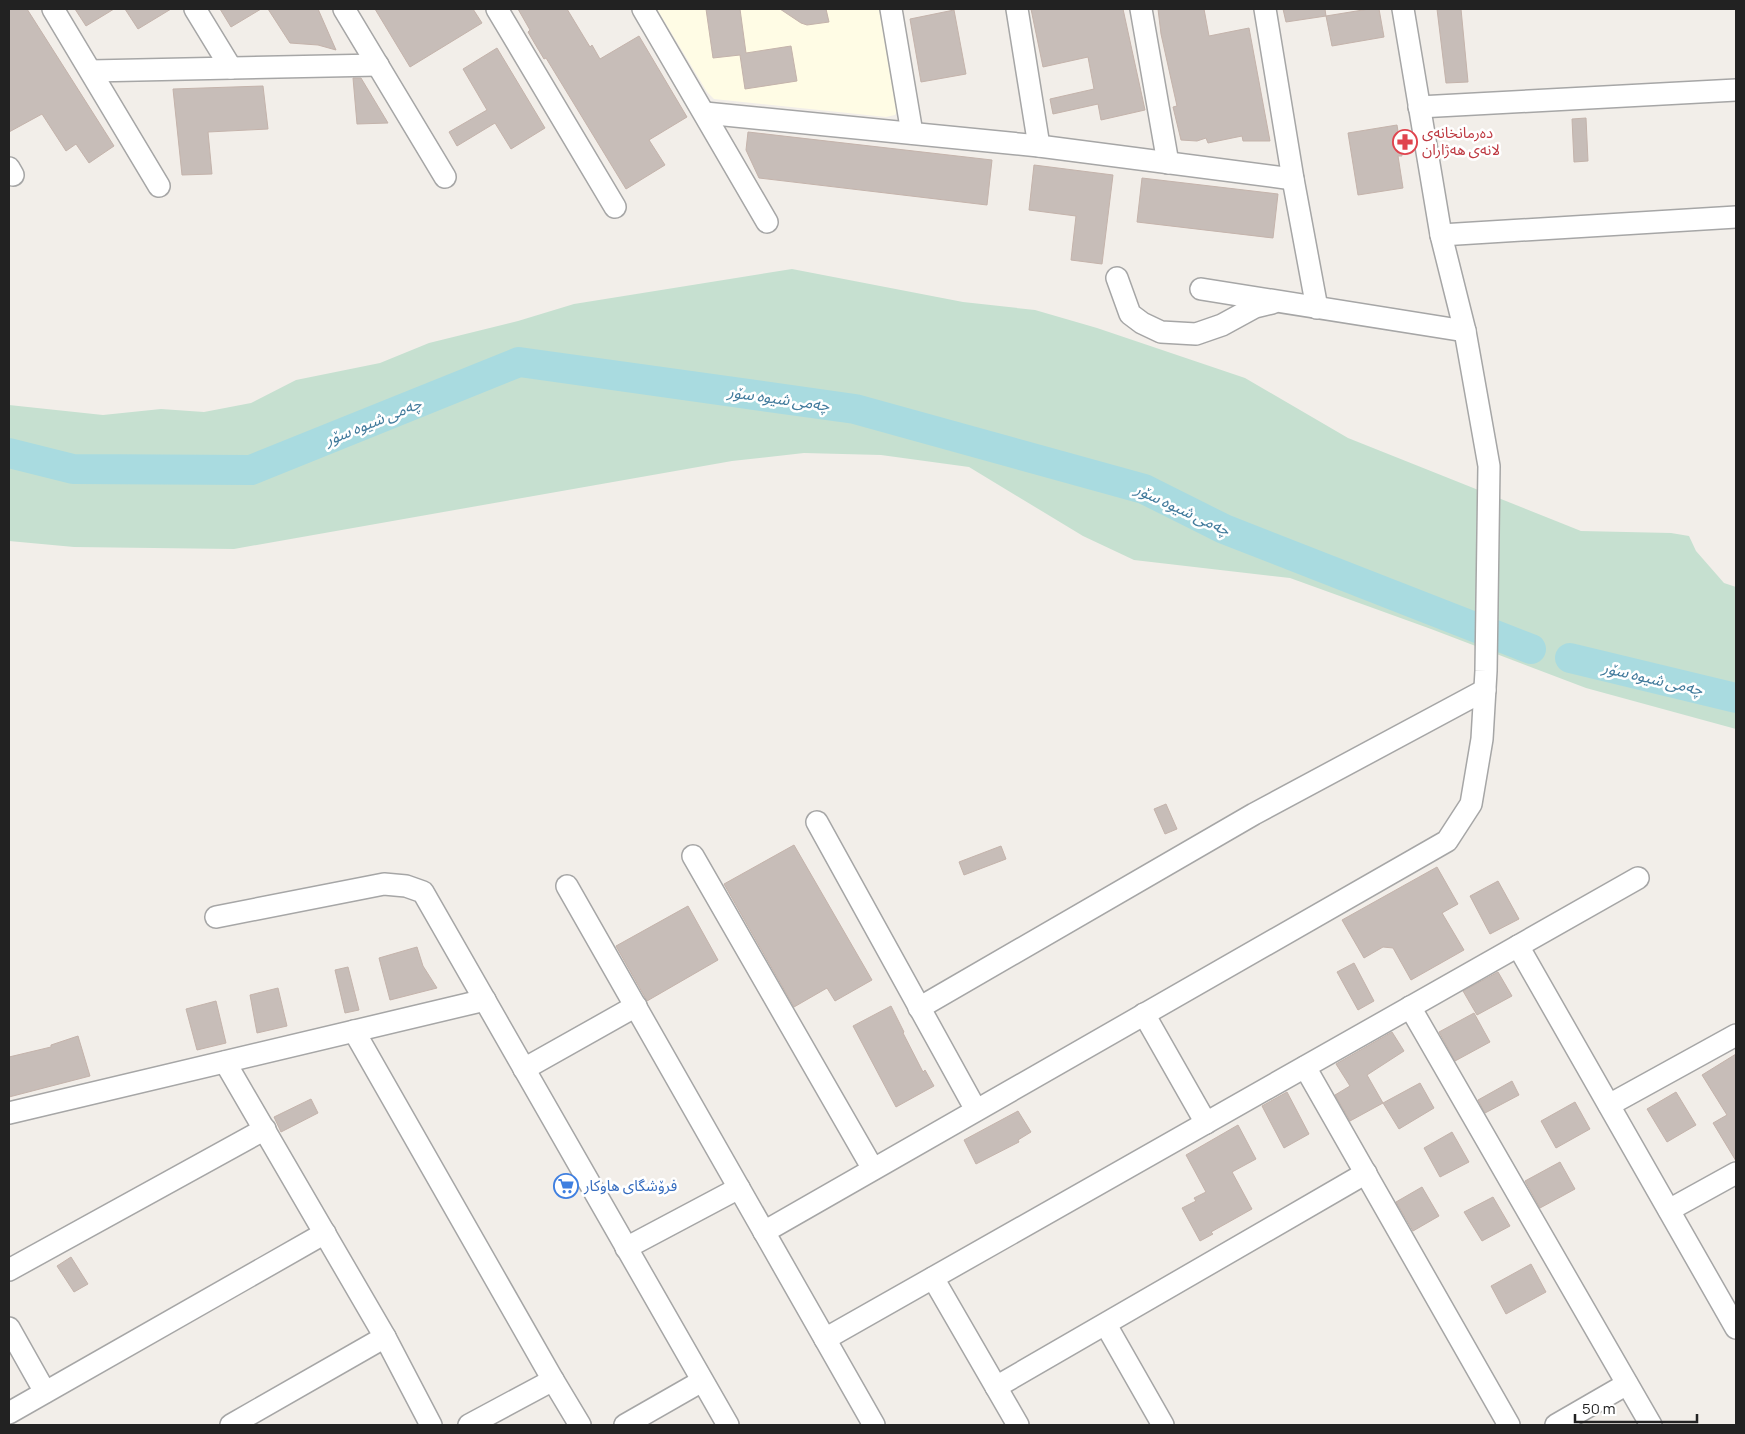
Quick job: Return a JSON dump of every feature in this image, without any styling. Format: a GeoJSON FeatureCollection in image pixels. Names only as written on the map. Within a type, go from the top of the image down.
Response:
{"type":"FeatureCollection","features":[{"type":"Feature","properties":{"kind":"street"},"geometry":{"type":"LineString","coordinates":[[53,9],[159,186]]}},
{"type":"Feature","properties":{"kind":"street"},"geometry":{"type":"LineString","coordinates":[[195,9],[231,68]]}},
{"type":"Feature","properties":{"kind":"street"},"geometry":{"type":"LineString","coordinates":[[344,9],[445,177]]}},
{"type":"Feature","properties":{"kind":"street"},"geometry":{"type":"LineString","coordinates":[[497,9],[615,207]]}},
{"type":"Feature","properties":{"kind":"street"},"geometry":{"type":"LineString","coordinates":[[643,9],[767,222]]}},
{"type":"Feature","properties":{"kind":"street"},"geometry":{"type":"LineString","coordinates":[[891,9],[912,133]]}},
{"type":"Feature","properties":{"kind":"street"},"geometry":{"type":"LineString","coordinates":[[1016,9],[1039,146]]}},
{"type":"Feature","properties":{"kind":"street"},"geometry":{"type":"LineString","coordinates":[[1141,9],[1168,163]]}},
{"type":"Feature","properties":{"kind":"street"},"geometry":{"type":"LineString","coordinates":[[1265,9],[1293,179],[1317,308]]}},
{"type":"Feature","properties":{"kind":"street"},"geometry":{"type":"LineString","coordinates":[[764,1232],[1447,841],[1472,804],[1482,739],[1486,680],[1489,466],[1465,332],[1442,234],[1419,107],[1404,9]]}},
{"type":"Feature","properties":{"kind":"street"},"geometry":{"type":"LineString","coordinates":[[91,71],[378,65]]}},
{"type":"Feature","properties":{"kind":"street"},"geometry":{"type":"LineString","coordinates":[[1419,107],[1736,90]]}},
{"type":"Feature","properties":{"kind":"street"},"geometry":{"type":"LineString","coordinates":[[705,113],[1039,146],[1293,179]]}},
{"type":"Feature","properties":{"kind":"street"},"geometry":{"type":"LineString","coordinates":[[1442,234],[1736,217]]}},
{"type":"Feature","properties":{"kind":"street"},"geometry":{"type":"LineString","coordinates":[[1117,278],[1130,314],[1142,323],[1161,332],[1196,334],[1222,325],[1255,307],[1277,302]]}},
{"type":"Feature","properties":{"kind":"street"},"geometry":{"type":"LineString","coordinates":[[1201,289],[1465,332]]}},
{"type":"Feature","properties":{"kind":"street"},"geometry":{"type":"LineString","coordinates":[[919,1008],[1486,680]]}},
{"type":"Feature","properties":{"kind":"street"},"geometry":{"type":"LineString","coordinates":[[817,822],[976,1110]]}},
{"type":"Feature","properties":{"kind":"street"},"geometry":{"type":"LineString","coordinates":[[693,856],[873,1169]]}},
{"type":"Feature","properties":{"kind":"street"},"geometry":{"type":"LineString","coordinates":[[825,1339],[1638,878]]}},
{"type":"Feature","properties":{"kind":"street"},"geometry":{"type":"LineString","coordinates":[[216,917],[384,884],[406,886],[423,892],[728,1425]]}},
{"type":"Feature","properties":{"kind":"street"},"geometry":{"type":"LineString","coordinates":[[567,886],[874,1425]]}},
{"type":"Feature","properties":{"kind":"street"},"geometry":{"type":"LineString","coordinates":[[1518,946],[1735,1323]]}},
{"type":"Feature","properties":{"kind":"street"},"geometry":{"type":"LineString","coordinates":[[9,1114],[485,1000]]}},
{"type":"Feature","properties":{"kind":"street"},"geometry":{"type":"LineString","coordinates":[[524,1069],[636,1006]]}},
{"type":"Feature","properties":{"kind":"street"},"geometry":{"type":"LineString","coordinates":[[1410,1007],[1651,1425]]}},
{"type":"Feature","properties":{"kind":"street"},"geometry":{"type":"LineString","coordinates":[[1144,1014],[1206,1123]]}},
{"type":"Feature","properties":{"kind":"street"},"geometry":{"type":"LineString","coordinates":[[354,1031],[552,1380],[580,1425]]}},
{"type":"Feature","properties":{"kind":"street"},"geometry":{"type":"LineString","coordinates":[[1609,1105],[1736,1035]]}},
{"type":"Feature","properties":{"kind":"street"},"geometry":{"type":"LineString","coordinates":[[225,1062],[385,1337],[431,1425]]}},
{"type":"Feature","properties":{"kind":"street"},"geometry":{"type":"LineString","coordinates":[[1305,1066],[1509,1425]]}},
{"type":"Feature","properties":{"kind":"street"},"geometry":{"type":"LineString","coordinates":[[9,1270],[265,1129]]}},
{"type":"Feature","properties":{"kind":"street"},"geometry":{"type":"LineString","coordinates":[[996,1387],[1366,1173]]}},
{"type":"Feature","properties":{"kind":"street"},"geometry":{"type":"LineString","coordinates":[[1669,1210],[1736,1174]]}},
{"type":"Feature","properties":{"kind":"street"},"geometry":{"type":"LineString","coordinates":[[626,1248],[739,1188]]}},
{"type":"Feature","properties":{"kind":"street"},"geometry":{"type":"LineString","coordinates":[[9,1413],[325,1233]]}},
{"type":"Feature","properties":{"kind":"street"},"geometry":{"type":"LineString","coordinates":[[933,1278],[1018,1425]]}},
{"type":"Feature","properties":{"kind":"street"},"geometry":{"type":"LineString","coordinates":[[1106,1325],[1164,1425]]}},
{"type":"Feature","properties":{"kind":"street"},"geometry":{"type":"LineString","coordinates":[[9,1328],[45,1392]]}},
{"type":"Feature","properties":{"kind":"street"},"geometry":{"type":"LineString","coordinates":[[231,1425],[385,1337]]}},
{"type":"Feature","properties":{"kind":"street"},"geometry":{"type":"LineString","coordinates":[[469,1425],[552,1380]]}},
{"type":"Feature","properties":{"kind":"street"},"geometry":{"type":"LineString","coordinates":[[625,1425],[702,1380]]}},
{"type":"Feature","properties":{"kind":"street"},"geometry":{"type":"LineString","coordinates":[[1556,1425],[1627,1384]]}},
{"type":"Feature","properties":{"kind":"shaded area"},"geometry":{"type":"Polygon","coordinates":[[[657,9],[881,9],[897,112],[895,115],[886,117],[714,99],[707,92],[657,9]]]}},
{"type":"Feature","properties":{"kind":"green space"},"geometry":{"type":"Polygon","coordinates":[[[792,269],[963,302],[1035,310],[1097,328],[1245,378],[1348,438],[1581,531],[1671,533],[1689,536],[1696,551],[1724,583],[1736,587],[1736,729],[1586,688],[1290,578],[1134,560],[1083,536],[969,467],[881,455],[804,453],[732,461],[234,549],[74,547],[9,541],[9,405],[103,415],[161,409],[204,412],[251,403],[296,380],[380,363],[429,343],[518,321],[574,304],[792,269]]]}},
{"type":"Feature","properties":{"kind":"building"},"geometry":{"type":"Polygon","coordinates":[[[9,9],[27,9],[114,146],[89,163],[76,144],[66,151],[42,114],[9,132],[9,9]]]}},
{"type":"Feature","properties":{"kind":"building"},"geometry":{"type":"Polygon","coordinates":[[[75,9],[114,9],[86,26],[75,9]]]}},
{"type":"Feature","properties":{"kind":"building"},"geometry":{"type":"Polygon","coordinates":[[[125,9],[171,9],[138,29],[125,9]]]}},
{"type":"Feature","properties":{"kind":"building"},"geometry":{"type":"Polygon","coordinates":[[[220,9],[261,9],[231,27],[220,9]]]}},
{"type":"Feature","properties":{"kind":"building"},"geometry":{"type":"Polygon","coordinates":[[[268,9],[318,9],[336,50],[318,45],[290,43],[268,9]]]}},
{"type":"Feature","properties":{"kind":"building"},"geometry":{"type":"Polygon","coordinates":[[[375,9],[473,9],[482,23],[410,67],[375,9]]]}},
{"type":"Feature","properties":{"kind":"building"},"geometry":{"type":"Polygon","coordinates":[[[518,9],[567,9],[590,47],[592,45],[600,59],[639,36],[687,117],[649,140],[665,165],[626,189],[546,58],[544,59],[528,32],[530,30],[518,9]]]}},
{"type":"Feature","properties":{"kind":"building"},"geometry":{"type":"Polygon","coordinates":[[[706,9],[740,9],[746,53],[791,46],[797,81],[745,89],[740,55],[713,58],[706,9]]]}},
{"type":"Feature","properties":{"kind":"building"},"geometry":{"type":"Polygon","coordinates":[[[780,9],[826,9],[829,22],[807,25],[780,9]]]}},
{"type":"Feature","properties":{"kind":"building"},"geometry":{"type":"Polygon","coordinates":[[[1031,9],[1123,9],[1145,110],[1101,120],[1098,104],[1053,114],[1050,99],[1094,89],[1088,57],[1043,67],[1031,9]]]}},
{"type":"Feature","properties":{"kind":"building"},"geometry":{"type":"Polygon","coordinates":[[[1158,9],[1204,9],[1209,36],[1249,28],[1270,141],[1243,141],[1242,136],[1208,143],[1206,138],[1197,141],[1181,140],[1173,107],[1177,106],[1161,34],[1158,9]]]}},
{"type":"Feature","properties":{"kind":"building"},"geometry":{"type":"Polygon","coordinates":[[[1283,9],[1325,9],[1326,16],[1286,22],[1283,9]]]}},
{"type":"Feature","properties":{"kind":"building"},"geometry":{"type":"Polygon","coordinates":[[[1379,9],[1384,37],[1332,46],[1326,16],[1379,9]]]}},
{"type":"Feature","properties":{"kind":"building"},"geometry":{"type":"Polygon","coordinates":[[[1437,9],[1461,9],[1468,82],[1446,83],[1437,9]]]}},
{"type":"Feature","properties":{"kind":"building"},"geometry":{"type":"Polygon","coordinates":[[[954,10],[966,74],[921,82],[910,19],[954,10]]]}},
{"type":"Feature","properties":{"kind":"building"},"geometry":{"type":"Polygon","coordinates":[[[497,48],[545,128],[511,149],[495,123],[457,146],[449,132],[487,110],[463,69],[497,48]]]}},
{"type":"Feature","properties":{"kind":"building"},"geometry":{"type":"Polygon","coordinates":[[[353,78],[361,78],[388,123],[357,124],[353,78]]]}},
{"type":"Feature","properties":{"kind":"building"},"geometry":{"type":"Polygon","coordinates":[[[263,86],[268,129],[208,132],[212,174],[182,175],[173,89],[263,86]]]}},
{"type":"Feature","properties":{"kind":"building"},"geometry":{"type":"Polygon","coordinates":[[[1586,118],[1588,161],[1574,162],[1572,119],[1586,118]]]}},
{"type":"Feature","properties":{"kind":"building"},"geometry":{"type":"Polygon","coordinates":[[[1397,125],[1402,156],[1398,156],[1403,188],[1358,195],[1348,133],[1397,125]]]}},
{"type":"Feature","properties":{"kind":"building"},"geometry":{"type":"Polygon","coordinates":[[[748,132],[992,160],[987,205],[759,178],[746,150],[748,132]]]}},
{"type":"Feature","properties":{"kind":"building"},"geometry":{"type":"Polygon","coordinates":[[[1034,165],[1113,175],[1102,264],[1071,260],[1076,216],[1029,210],[1034,165]]]}},
{"type":"Feature","properties":{"kind":"building"},"geometry":{"type":"Polygon","coordinates":[[[1142,178],[1278,194],[1273,238],[1137,222],[1142,178]]]}},
{"type":"Feature","properties":{"kind":"building"},"geometry":{"type":"Polygon","coordinates":[[[1166,804],[1177,829],[1165,834],[1154,809],[1166,804]]]}},
{"type":"Feature","properties":{"kind":"building"},"geometry":{"type":"Polygon","coordinates":[[[794,845],[872,980],[835,1001],[827,988],[794,1007],[724,884],[794,845]]]}},
{"type":"Feature","properties":{"kind":"building"},"geometry":{"type":"Polygon","coordinates":[[[1001,846],[1006,859],[964,875],[959,862],[1001,846]]]}},
{"type":"Feature","properties":{"kind":"building"},"geometry":{"type":"Polygon","coordinates":[[[1437,867],[1458,904],[1442,913],[1464,950],[1411,980],[1393,948],[1383,947],[1364,958],[1342,920],[1437,867]]]}},
{"type":"Feature","properties":{"kind":"building"},"geometry":{"type":"Polygon","coordinates":[[[1498,881],[1519,919],[1490,934],[1470,896],[1498,881]]]}},
{"type":"Feature","properties":{"kind":"building"},"geometry":{"type":"Polygon","coordinates":[[[688,906],[718,960],[647,1001],[616,946],[688,906]]]}},
{"type":"Feature","properties":{"kind":"building"},"geometry":{"type":"Polygon","coordinates":[[[417,947],[423,966],[437,988],[390,1000],[379,958],[417,947]]]}},
{"type":"Feature","properties":{"kind":"building"},"geometry":{"type":"Polygon","coordinates":[[[1354,963],[1374,1001],[1358,1010],[1337,972],[1354,963]]]}},
{"type":"Feature","properties":{"kind":"building"},"geometry":{"type":"Polygon","coordinates":[[[348,967],[359,1010],[345,1013],[335,970],[348,967]]]}},
{"type":"Feature","properties":{"kind":"building"},"geometry":{"type":"Polygon","coordinates":[[[1498,972],[1512,996],[1477,1015],[1463,991],[1498,972]]]}},
{"type":"Feature","properties":{"kind":"building"},"geometry":{"type":"Polygon","coordinates":[[[278,988],[287,1026],[257,1033],[250,995],[278,988]]]}},
{"type":"Feature","properties":{"kind":"building"},"geometry":{"type":"Polygon","coordinates":[[[216,1001],[226,1043],[197,1050],[186,1009],[216,1001]]]}},
{"type":"Feature","properties":{"kind":"building"},"geometry":{"type":"Polygon","coordinates":[[[891,1006],[923,1072],[925,1070],[934,1086],[896,1107],[853,1026],[891,1006]]]}},
{"type":"Feature","properties":{"kind":"building"},"geometry":{"type":"Polygon","coordinates":[[[1474,1013],[1490,1042],[1455,1061],[1439,1032],[1474,1013]]]}},
{"type":"Feature","properties":{"kind":"building"},"geometry":{"type":"Polygon","coordinates":[[[1392,1032],[1404,1051],[1367,1075],[1383,1103],[1350,1121],[1335,1095],[1350,1086],[1336,1064],[1392,1032]]]}},
{"type":"Feature","properties":{"kind":"building"},"geometry":{"type":"Polygon","coordinates":[[[78,1036],[90,1076],[9,1097],[9,1057],[51,1047],[51,1045],[78,1036]]]}},
{"type":"Feature","properties":{"kind":"building"},"geometry":{"type":"Polygon","coordinates":[[[1736,1054],[1736,1161],[1713,1123],[1727,1115],[1702,1075],[1736,1054]]]}},
{"type":"Feature","properties":{"kind":"building"},"geometry":{"type":"Polygon","coordinates":[[[1512,1081],[1519,1095],[1485,1113],[1478,1100],[1512,1081]]]}},
{"type":"Feature","properties":{"kind":"building"},"geometry":{"type":"Polygon","coordinates":[[[1420,1083],[1434,1108],[1399,1129],[1383,1103],[1420,1083]]]}},
{"type":"Feature","properties":{"kind":"building"},"geometry":{"type":"Polygon","coordinates":[[[1287,1092],[1309,1134],[1284,1148],[1262,1106],[1287,1092]]]}},
{"type":"Feature","properties":{"kind":"building"},"geometry":{"type":"Polygon","coordinates":[[[1676,1092],[1696,1125],[1667,1142],[1647,1109],[1676,1092]]]}},
{"type":"Feature","properties":{"kind":"building"},"geometry":{"type":"Polygon","coordinates":[[[311,1099],[318,1113],[281,1132],[274,1117],[311,1099]]]}},
{"type":"Feature","properties":{"kind":"building"},"geometry":{"type":"Polygon","coordinates":[[[1575,1102],[1590,1129],[1556,1148],[1541,1121],[1575,1102]]]}},
{"type":"Feature","properties":{"kind":"building"},"geometry":{"type":"Polygon","coordinates":[[[1018,1111],[1031,1132],[1018,1140],[1019,1142],[976,1164],[964,1140],[1018,1111]]]}},
{"type":"Feature","properties":{"kind":"building"},"geometry":{"type":"Polygon","coordinates":[[[1238,1125],[1256,1159],[1232,1172],[1252,1209],[1211,1232],[1213,1234],[1200,1241],[1182,1208],[1196,1201],[1194,1198],[1206,1192],[1186,1155],[1238,1125]]]}},
{"type":"Feature","properties":{"kind":"building"},"geometry":{"type":"Polygon","coordinates":[[[1452,1132],[1469,1162],[1440,1177],[1424,1148],[1452,1132]]]}},
{"type":"Feature","properties":{"kind":"building"},"geometry":{"type":"Polygon","coordinates":[[[1560,1162],[1575,1189],[1540,1208],[1525,1181],[1560,1162]]]}},
{"type":"Feature","properties":{"kind":"building"},"geometry":{"type":"Polygon","coordinates":[[[1422,1187],[1439,1216],[1413,1231],[1396,1202],[1422,1187]]]}},
{"type":"Feature","properties":{"kind":"building"},"geometry":{"type":"Polygon","coordinates":[[[1493,1197],[1510,1226],[1482,1241],[1464,1212],[1493,1197]]]}},
{"type":"Feature","properties":{"kind":"building"},"geometry":{"type":"Polygon","coordinates":[[[71,1257],[88,1284],[74,1292],[57,1266],[71,1257]]]}},
{"type":"Feature","properties":{"kind":"building"},"geometry":{"type":"Polygon","coordinates":[[[1531,1264],[1546,1292],[1506,1314],[1491,1286],[1531,1264]]]}},
{"type":"Feature","properties":{"kind":"waterway","name":"چەمی شیوە سۆر"},"geometry":{"type":"LineString","coordinates":[[9,453],[73,469],[251,470],[519,362],[855,409],[1144,489],[1224,529],[1531,649]]}},
{"type":"Feature","properties":{"kind":"waterway","name":"چەمی شیوە سۆر"},"geometry":{"type":"LineString","coordinates":[[1570,658],[1736,698]]}},
{"type":"Feature","properties":{"kind":"place","name":"دەرمانخانەی لانەی هەژاران"},"geometry":{"type":"Point","coordinates":[1405,142]}},
{"type":"Feature","properties":{"kind":"place","name":"فرۆشگای ھاوکار"},"geometry":{"type":"Point","coordinates":[566,1186]}}]}
